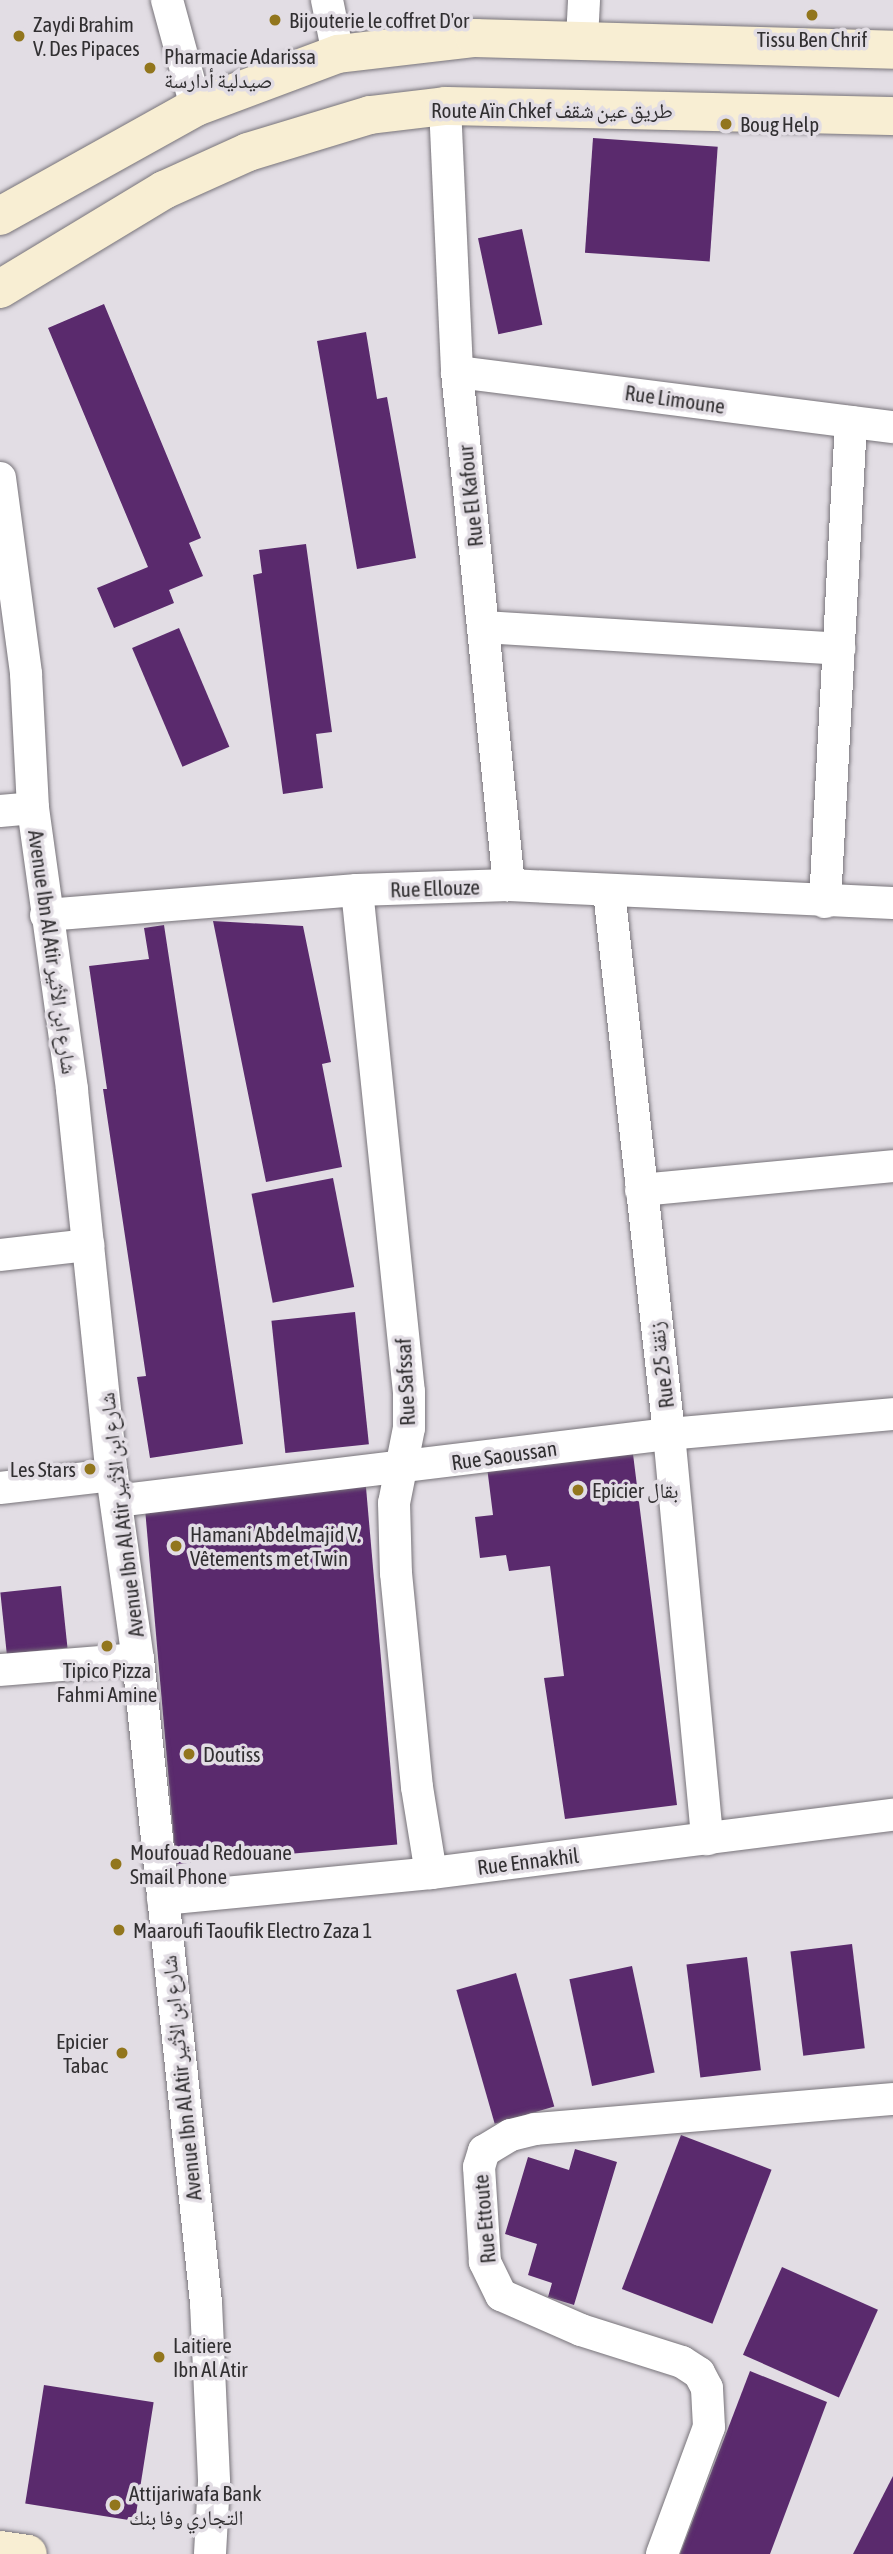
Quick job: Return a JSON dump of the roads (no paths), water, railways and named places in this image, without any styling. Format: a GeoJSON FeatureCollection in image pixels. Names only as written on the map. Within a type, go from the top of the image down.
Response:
{"type":"FeatureCollection","features":[{"type":"Feature","properties":{"kind":"main road"},"geometry":{"type":"LineString","coordinates":[[0,216],[196,107],[338,54],[475,38],[893,50]]}},
{"type":"Feature","properties":{"kind":"main road","name":"Route Aïn Chkef طريق عين شقف"},"geometry":{"type":"LineString","coordinates":[[0,289],[93,229],[248,152],[370,115],[445,106],[893,116]]}},
{"type":"Feature","properties":{"kind":"main road"},"geometry":{"type":"LineString","coordinates":[[0,2550],[27,2554]]}},
{"type":"Feature","properties":{"kind":"street"},"geometry":{"type":"LineString","coordinates":[[167,0],[196,107]]}},
{"type":"Feature","properties":{"kind":"street"},"geometry":{"type":"LineString","coordinates":[[327,0],[338,54]]}},
{"type":"Feature","properties":{"kind":"street"},"geometry":{"type":"LineString","coordinates":[[582,39],[584,0]]}},
{"type":"Feature","properties":{"kind":"street","name":"Rue El Kafour"},"geometry":{"type":"LineString","coordinates":[[445,106],[457,372],[509,885]]}},
{"type":"Feature","properties":{"kind":"street","name":"Rue Limoune"},"geometry":{"type":"LineString","coordinates":[[457,372],[893,427]]}},
{"type":"Feature","properties":{"kind":"street"},"geometry":{"type":"LineString","coordinates":[[825,902],[851,422]]}},
{"type":"Feature","properties":{"kind":"street","name":"Avenue Ibn Al Atir شارع ابن الأثير"},"geometry":{"type":"LineString","coordinates":[[0,478],[26,674],[33,808],[72,1090],[114,1488],[138,1659],[206,2303],[214,2482],[209,2554]]}},
{"type":"Feature","properties":{"kind":"street"},"geometry":{"type":"LineString","coordinates":[[483,627],[839,649]]}},
{"type":"Feature","properties":{"kind":"street"},"geometry":{"type":"LineString","coordinates":[[0,811],[33,808]]}},
{"type":"Feature","properties":{"kind":"street","name":"Rue Ellouze"},"geometry":{"type":"LineString","coordinates":[[46,915],[357,890],[509,885],[825,902],[893,903]]}},
{"type":"Feature","properties":{"kind":"street","name":"Rue Safssaf"},"geometry":{"type":"LineString","coordinates":[[357,890],[409,1392],[409,1428],[394,1503],[396,1573],[417,1787],[431,1873]]}},
{"type":"Feature","properties":{"kind":"street","name":"Rue 25 زنقة"},"geometry":{"type":"LineString","coordinates":[[609,891],[669,1434],[707,1839]]}},
{"type":"Feature","properties":{"kind":"street"},"geometry":{"type":"LineString","coordinates":[[641,1190],[893,1166]]}},
{"type":"Feature","properties":{"kind":"street"},"geometry":{"type":"LineString","coordinates":[[0,1255],[88,1245]]}},
{"type":"Feature","properties":{"kind":"street","name":"Rue Saoussan"},"geometry":{"type":"LineString","coordinates":[[0,1488],[114,1488],[400,1469],[669,1434],[893,1414]]}},
{"type":"Feature","properties":{"kind":"street"},"geometry":{"type":"LineString","coordinates":[[0,1670],[138,1659]]}},
{"type":"Feature","properties":{"kind":"street","name":"Rue Ennakhil"},"geometry":{"type":"LineString","coordinates":[[163,1899],[431,1873],[893,1815]]}},
{"type":"Feature","properties":{"kind":"street","name":"Rue Ettoute"},"geometry":{"type":"LineString","coordinates":[[662,2554],[709,2427],[707,2388],[699,2373],[682,2362],[581,2330],[501,2295],[485,2262],[479,2167],[484,2151],[493,2142],[535,2129],[893,2099]]}},
{"type":"Feature","properties":{"kind":"place","name":"Tissu Ben Chrif"},"geometry":{"type":"Point","coordinates":[812,15]}},
{"type":"Feature","properties":{"kind":"place","name":"Bijouterie le coffret D'or"},"geometry":{"type":"Point","coordinates":[275,20]}},
{"type":"Feature","properties":{"kind":"place","name":"Zaydi Brahim V. Des Pipaces"},"geometry":{"type":"Point","coordinates":[19,36]}},
{"type":"Feature","properties":{"kind":"place","name":"Pharmacie Adarissa صيدلية أدارسة"},"geometry":{"type":"Point","coordinates":[150,68]}},
{"type":"Feature","properties":{"kind":"place","name":"Boug Help"},"geometry":{"type":"Point","coordinates":[726,124]}},
{"type":"Feature","properties":{"kind":"place","name":"Les Stars"},"geometry":{"type":"Point","coordinates":[90,1469]}},
{"type":"Feature","properties":{"kind":"place","name":"Epicier بقال"},"geometry":{"type":"Point","coordinates":[578,1490]}},
{"type":"Feature","properties":{"kind":"place","name":"Hamani Abdelmajid V. Vêtements m et Twin"},"geometry":{"type":"Point","coordinates":[176,1546]}},
{"type":"Feature","properties":{"kind":"place","name":"Tipico Pizza Fahmi Amine"},"geometry":{"type":"Point","coordinates":[107,1646]}},
{"type":"Feature","properties":{"kind":"place","name":"Doutiss"},"geometry":{"type":"Point","coordinates":[189,1754]}},
{"type":"Feature","properties":{"kind":"place","name":"Moufouad Redouane Smail Phone"},"geometry":{"type":"Point","coordinates":[116,1864]}},
{"type":"Feature","properties":{"kind":"place","name":"Maaroufi Taoufik Electro Zaza 1"},"geometry":{"type":"Point","coordinates":[119,1930]}},
{"type":"Feature","properties":{"kind":"place","name":"Epicier Tabac"},"geometry":{"type":"Point","coordinates":[122,2053]}},
{"type":"Feature","properties":{"kind":"place","name":"Laitiere Ibn Al Atir"},"geometry":{"type":"Point","coordinates":[159,2357]}},
{"type":"Feature","properties":{"kind":"place","name":"Attijariwafa Bank التجاري وفا بنك"},"geometry":{"type":"Point","coordinates":[115,2505]}}]}
